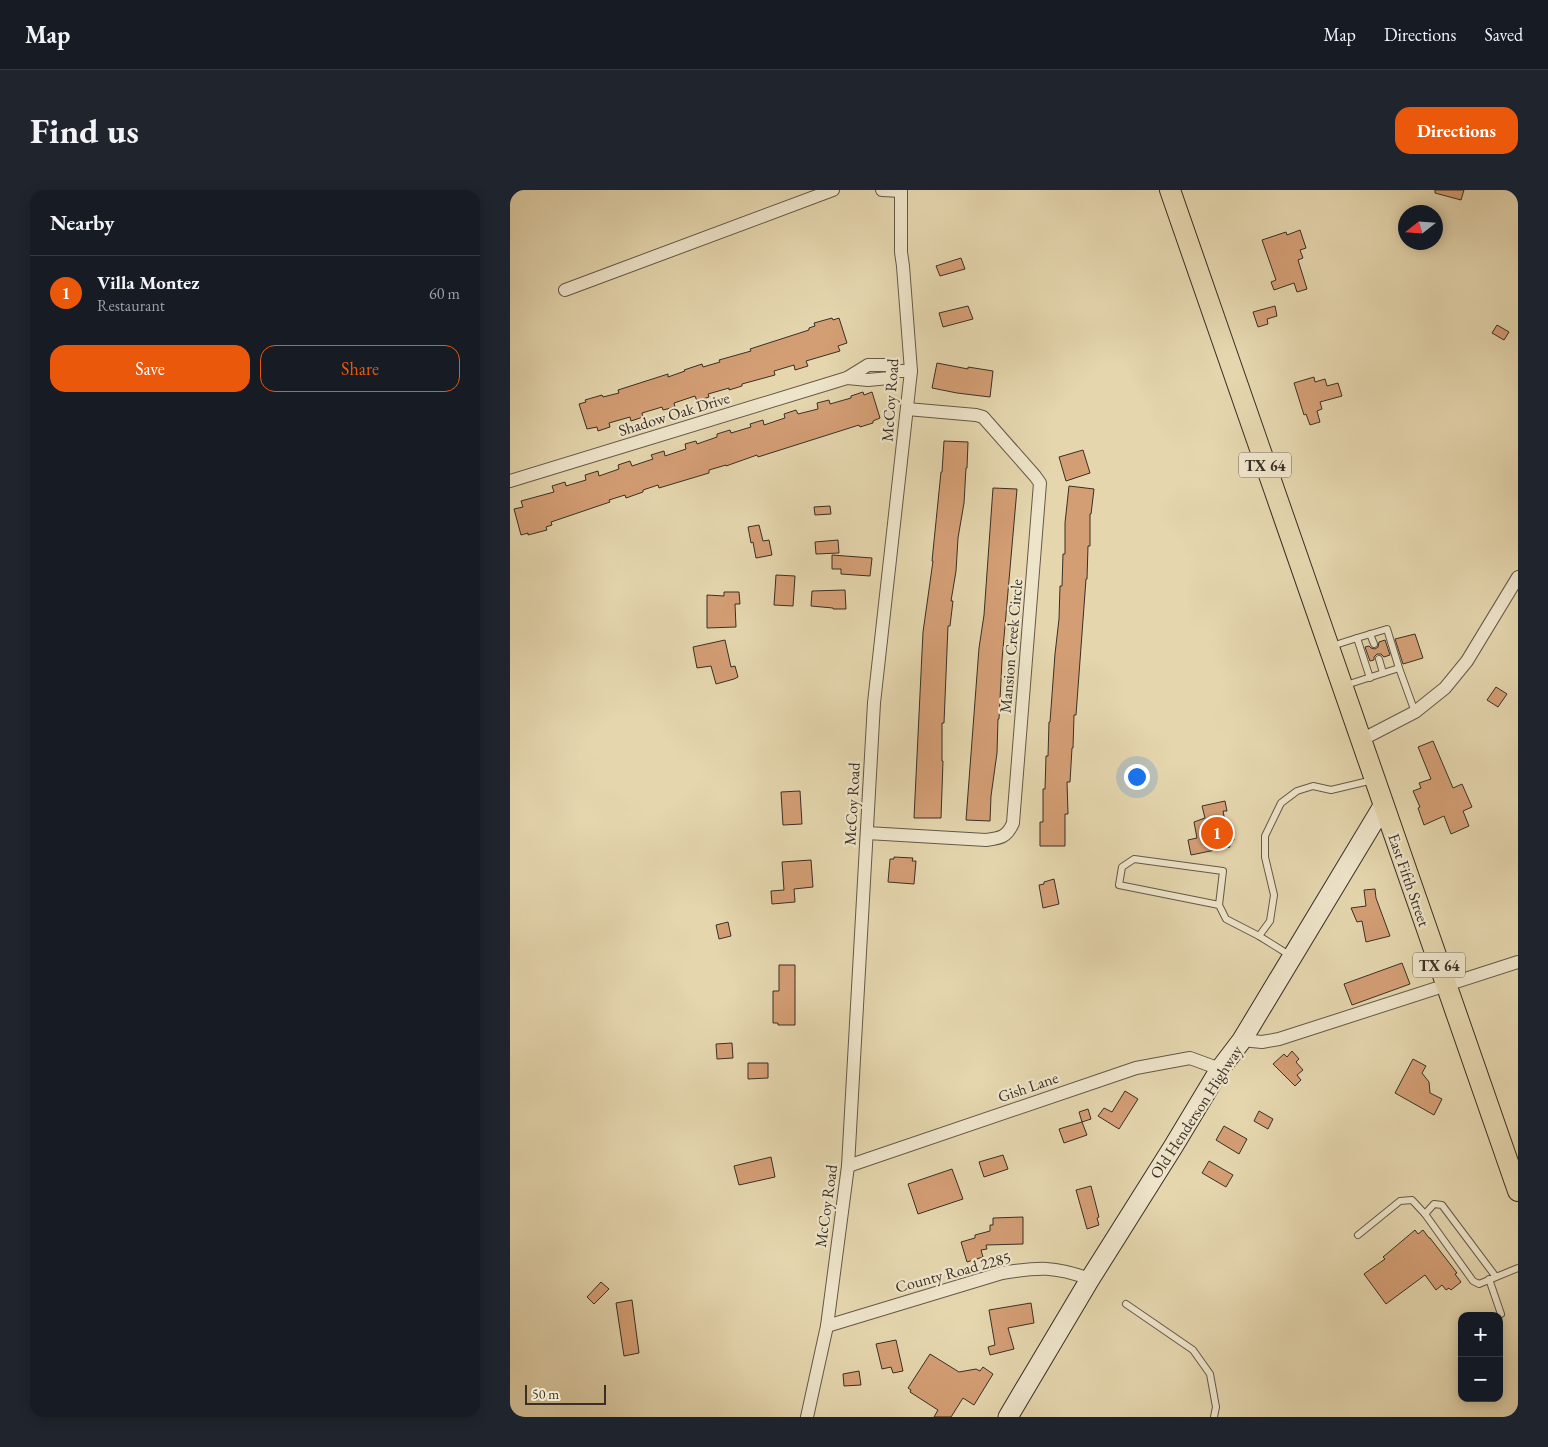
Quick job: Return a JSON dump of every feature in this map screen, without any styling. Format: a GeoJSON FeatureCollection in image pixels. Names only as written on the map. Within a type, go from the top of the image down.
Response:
{"type":"FeatureCollection","features":[{"type":"Feature","properties":{"kind":"main road","name":"TX 64"},"geometry":{"type":"LineString","coordinates":[[1170,190],[1361,740]]}},
{"type":"Feature","properties":{"kind":"main road","name":"East Fifth Street"},"geometry":{"type":"LineString","coordinates":[[1361,740],[1518,1191]]}},
{"type":"Feature","properties":{"kind":"main road","name":"Old Henderson Highway"},"geometry":{"type":"LineString","coordinates":[[1008,1417],[1090,1279],[1220,1069],[1242,1040],[1384,806]]}},
{"type":"Feature","properties":{"kind":"street"},"geometry":{"type":"LineString","coordinates":[[565,290],[833,190]]}},
{"type":"Feature","properties":{"kind":"street"},"geometry":{"type":"LineString","coordinates":[[882,190],[901,191]]}},
{"type":"Feature","properties":{"kind":"street","name":"McCoy Road"},"geometry":{"type":"LineString","coordinates":[[807,1417],[826,1326],[848,1166],[874,703],[911,371],[901,252],[901,191]]}},
{"type":"Feature","properties":{"kind":"street","name":"Shadow Oak Drive"},"geometry":{"type":"LineString","coordinates":[[510,481],[847,378],[868,380],[889,378],[894,371],[911,371]]}},
{"type":"Feature","properties":{"kind":"street","name":"Mansion Creek Circle"},"geometry":{"type":"LineString","coordinates":[[867,833],[986,840],[1005,836],[1013,823],[1040,483],[1030,469],[983,417],[907,409]]}},
{"type":"Feature","properties":{"kind":"street"},"geometry":{"type":"LineString","coordinates":[[1361,740],[1415,712],[1445,688],[1467,661],[1518,577]]}},
{"type":"Feature","properties":{"kind":"street"},"geometry":{"type":"LineString","coordinates":[[1242,1040],[1262,1042],[1279,1039],[1518,962]]}},
{"type":"Feature","properties":{"kind":"street","name":"Gish Lane"},"geometry":{"type":"LineString","coordinates":[[848,1166],[1136,1068],[1190,1058],[1220,1069]]}},
{"type":"Feature","properties":{"kind":"street","name":"County Road 2285"},"geometry":{"type":"LineString","coordinates":[[826,1326],[1002,1273],[1051,1268],[1069,1271],[1090,1279]]}},
{"type":"Feature","properties":{"kind":"lane"},"geometry":{"type":"LineString","coordinates":[[1329,647],[1387,629],[1415,712]]}},
{"type":"Feature","properties":{"kind":"lane"},"geometry":{"type":"LineString","coordinates":[[1370,634],[1374,644]]}},
{"type":"Feature","properties":{"kind":"lane"},"geometry":{"type":"LineString","coordinates":[[1357,638],[1370,678]]}},
{"type":"Feature","properties":{"kind":"lane"},"geometry":{"type":"LineString","coordinates":[[1379,659],[1383,673]]}},
{"type":"Feature","properties":{"kind":"lane"},"geometry":{"type":"LineString","coordinates":[[1342,686],[1399,668]]}},
{"type":"Feature","properties":{"kind":"lane"},"geometry":{"type":"LineString","coordinates":[[1259,936],[1270,921],[1274,895],[1265,857],[1265,836],[1281,803],[1296,791],[1313,786],[1331,790],[1375,780]]}},
{"type":"Feature","properties":{"kind":"lane"},"geometry":{"type":"LineString","coordinates":[[1219,905],[1119,884],[1122,867],[1134,859],[1222,871],[1219,905],[1226,919],[1259,936],[1292,957]]}},
{"type":"Feature","properties":{"kind":"lane"},"geometry":{"type":"LineString","coordinates":[[1358,1235],[1400,1201],[1412,1200],[1425,1214],[1473,1281],[1479,1284],[1518,1268]]}},
{"type":"Feature","properties":{"kind":"lane"},"geometry":{"type":"LineString","coordinates":[[1425,1214],[1434,1204],[1442,1205],[1492,1278],[1500,1312]]}},
{"type":"Feature","properties":{"kind":"lane"},"geometry":{"type":"LineString","coordinates":[[1126,1304],[1193,1350],[1210,1374],[1216,1407],[1214,1417]]}},
{"type":"Feature","properties":{"kind":"building"},"geometry":{"type":"Polygon","coordinates":[[[1435,190],[1464,190],[1461,200],[1435,193],[1435,190]]]}},
{"type":"Feature","properties":{"kind":"building"},"geometry":{"type":"Polygon","coordinates":[[[1300,230],[1306,248],[1300,250],[1303,258],[1298,260],[1307,289],[1297,292],[1294,283],[1274,290],[1271,282],[1276,280],[1262,240],[1286,232],[1287,235],[1300,230]]]}},
{"type":"Feature","properties":{"kind":"building"},"geometry":{"type":"Polygon","coordinates":[[[961,258],[965,269],[940,276],[936,266],[961,258]]]}},
{"type":"Feature","properties":{"kind":"building"},"geometry":{"type":"Polygon","coordinates":[[[968,306],[973,319],[943,327],[939,313],[968,306]]]}},
{"type":"Feature","properties":{"kind":"building"},"geometry":{"type":"Polygon","coordinates":[[[1275,306],[1277,316],[1267,319],[1268,324],[1258,327],[1253,312],[1275,306]]]}},
{"type":"Feature","properties":{"kind":"building"},"geometry":{"type":"Polygon","coordinates":[[[832,318],[833,320],[839,318],[847,343],[838,346],[840,351],[806,361],[808,366],[795,370],[794,365],[774,371],[775,375],[742,384],[742,386],[729,390],[729,388],[708,394],[709,397],[697,401],[695,396],[674,403],[675,407],[663,410],[662,407],[642,413],[643,417],[631,421],[630,417],[609,423],[610,427],[598,431],[597,427],[587,429],[579,404],[586,402],[585,400],[619,393],[618,390],[668,374],[668,377],[702,364],[703,367],[720,362],[719,360],[751,351],[750,349],[809,330],[809,328],[815,326],[814,323],[832,318]]]}},
{"type":"Feature","properties":{"kind":"building"},"geometry":{"type":"Polygon","coordinates":[[[1497,325],[1509,332],[1504,340],[1492,333],[1497,325]]]}},
{"type":"Feature","properties":{"kind":"building"},"geometry":{"type":"Polygon","coordinates":[[[937,363],[968,369],[968,367],[993,371],[990,397],[932,388],[937,363]]]}},
{"type":"Feature","properties":{"kind":"building"},"geometry":{"type":"Polygon","coordinates":[[[1314,377],[1315,382],[1325,379],[1327,386],[1338,383],[1342,396],[1320,402],[1322,409],[1317,411],[1320,422],[1310,425],[1306,414],[1304,415],[1294,383],[1314,377]]]}},
{"type":"Feature","properties":{"kind":"building"},"geometry":{"type":"Polygon","coordinates":[[[863,392],[864,395],[872,392],[880,418],[873,421],[873,423],[860,427],[859,425],[758,457],[757,455],[709,470],[709,473],[659,488],[658,485],[626,498],[625,495],[609,500],[610,502],[551,522],[552,525],[546,527],[547,530],[521,535],[514,509],[523,507],[521,501],[554,492],[552,486],[565,482],[566,486],[586,480],[585,475],[598,471],[599,476],[619,469],[618,465],[630,461],[632,466],[653,459],[651,455],[664,451],[665,456],[686,449],[685,444],[696,441],[697,444],[717,437],[717,434],[730,430],[731,433],[751,427],[750,424],[763,420],[764,425],[785,418],[784,414],[796,410],[798,414],[818,409],[817,403],[829,400],[830,404],[851,398],[851,396],[863,392]]]}},
{"type":"Feature","properties":{"kind":"building"},"geometry":{"type":"Polygon","coordinates":[[[944,441],[968,442],[964,503],[958,538],[950,626],[948,626],[944,723],[942,723],[941,818],[914,818],[923,632],[933,561],[944,441]]]}},
{"type":"Feature","properties":{"kind":"building"},"geometry":{"type":"Polygon","coordinates":[[[1083,450],[1090,473],[1066,481],[1059,457],[1083,450]]]}},
{"type":"Feature","properties":{"kind":"building"},"geometry":{"type":"Polygon","coordinates":[[[1069,486],[1094,489],[1090,514],[1090,546],[1088,546],[1087,579],[1076,715],[1074,715],[1070,782],[1067,782],[1068,814],[1065,814],[1065,846],[1040,846],[1040,822],[1043,822],[1043,789],[1045,789],[1046,756],[1048,756],[1049,722],[1059,619],[1060,586],[1062,586],[1063,554],[1065,554],[1065,523],[1069,486]]]}},
{"type":"Feature","properties":{"kind":"building"},"geometry":{"type":"Polygon","coordinates":[[[993,488],[1017,489],[1002,660],[997,753],[991,796],[990,821],[966,820],[979,648],[984,615],[993,488]]]}},
{"type":"Feature","properties":{"kind":"building"},"geometry":{"type":"Polygon","coordinates":[[[830,506],[831,514],[815,515],[814,507],[830,506]]]}},
{"type":"Feature","properties":{"kind":"building"},"geometry":{"type":"Polygon","coordinates":[[[759,525],[763,541],[769,540],[772,555],[756,558],[748,527],[759,525]]]}},
{"type":"Feature","properties":{"kind":"building"},"geometry":{"type":"Polygon","coordinates":[[[838,540],[839,553],[816,554],[815,542],[838,540]]]}},
{"type":"Feature","properties":{"kind":"building"},"geometry":{"type":"Polygon","coordinates":[[[832,555],[872,558],[870,576],[841,574],[841,569],[832,569],[832,555]]]}},
{"type":"Feature","properties":{"kind":"building"},"geometry":{"type":"Polygon","coordinates":[[[776,575],[795,576],[793,606],[774,605],[776,575]]]}},
{"type":"Feature","properties":{"kind":"building"},"geometry":{"type":"Polygon","coordinates":[[[845,590],[846,609],[811,606],[812,591],[845,590]]]}},
{"type":"Feature","properties":{"kind":"building"},"geometry":{"type":"Polygon","coordinates":[[[724,592],[739,592],[740,604],[735,604],[736,627],[707,628],[707,595],[724,596],[724,592]]]}},
{"type":"Feature","properties":{"kind":"building"},"geometry":{"type":"Polygon","coordinates":[[[1415,634],[1423,658],[1403,664],[1395,639],[1415,634]]]}},
{"type":"Feature","properties":{"kind":"building"},"geometry":{"type":"Polygon","coordinates":[[[725,640],[731,667],[735,666],[738,677],[716,684],[711,666],[697,668],[693,647],[725,640]]]}},
{"type":"Feature","properties":{"kind":"building"},"geometry":{"type":"Polygon","coordinates":[[[1385,640],[1390,655],[1384,657],[1381,654],[1377,654],[1374,660],[1370,661],[1365,647],[1369,646],[1375,649],[1378,647],[1379,642],[1385,640]]]}},
{"type":"Feature","properties":{"kind":"building"},"geometry":{"type":"Polygon","coordinates":[[[1496,687],[1507,694],[1498,707],[1487,700],[1496,687]]]}},
{"type":"Feature","properties":{"kind":"building"},"geometry":{"type":"Polygon","coordinates":[[[1433,741],[1453,788],[1462,784],[1472,807],[1463,811],[1469,826],[1451,834],[1444,816],[1424,825],[1418,808],[1420,807],[1413,791],[1421,788],[1419,783],[1431,779],[1418,747],[1433,741]]]}},
{"type":"Feature","properties":{"kind":"building"},"geometry":{"type":"Polygon","coordinates":[[[800,791],[802,824],[783,825],[781,792],[800,791]]]}},
{"type":"Feature","properties":{"kind":"building"},"geometry":{"type":"Polygon","coordinates":[[[1225,801],[1227,811],[1223,811],[1227,831],[1232,831],[1234,840],[1229,841],[1230,847],[1191,855],[1188,840],[1197,838],[1194,822],[1205,818],[1202,806],[1225,801]]]}},
{"type":"Feature","properties":{"kind":"building"},"geometry":{"type":"Polygon","coordinates":[[[894,857],[913,858],[912,861],[916,861],[914,884],[888,882],[890,859],[894,859],[894,857]]]}},
{"type":"Feature","properties":{"kind":"building"},"geometry":{"type":"Polygon","coordinates":[[[811,860],[813,887],[794,889],[795,902],[772,904],[771,891],[784,890],[782,862],[811,860]]]}},
{"type":"Feature","properties":{"kind":"building"},"geometry":{"type":"Polygon","coordinates":[[[1054,879],[1059,904],[1043,908],[1039,885],[1054,879]]]}},
{"type":"Feature","properties":{"kind":"building"},"geometry":{"type":"Polygon","coordinates":[[[1375,889],[1376,898],[1390,936],[1366,942],[1362,921],[1357,922],[1351,908],[1366,906],[1364,890],[1375,889]]]}},
{"type":"Feature","properties":{"kind":"building"},"geometry":{"type":"Polygon","coordinates":[[[728,922],[731,936],[719,939],[716,925],[728,922]]]}},
{"type":"Feature","properties":{"kind":"building"},"geometry":{"type":"Polygon","coordinates":[[[1402,963],[1410,984],[1352,1005],[1344,984],[1402,963]]]}},
{"type":"Feature","properties":{"kind":"building"},"geometry":{"type":"Polygon","coordinates":[[[779,965],[795,965],[795,1025],[778,1025],[778,1023],[773,1023],[773,991],[779,991],[779,965]]]}},
{"type":"Feature","properties":{"kind":"building"},"geometry":{"type":"Polygon","coordinates":[[[732,1043],[733,1058],[717,1059],[716,1044],[732,1043]]]}},
{"type":"Feature","properties":{"kind":"building"},"geometry":{"type":"Polygon","coordinates":[[[1292,1051],[1299,1059],[1296,1062],[1303,1070],[1297,1075],[1301,1080],[1295,1086],[1273,1064],[1284,1054],[1287,1057],[1292,1051]]]}},
{"type":"Feature","properties":{"kind":"building"},"geometry":{"type":"Polygon","coordinates":[[[1413,1059],[1426,1066],[1422,1073],[1429,1082],[1430,1093],[1442,1099],[1434,1115],[1395,1093],[1413,1059]]]}},
{"type":"Feature","properties":{"kind":"building"},"geometry":{"type":"Polygon","coordinates":[[[748,1063],[768,1063],[768,1078],[748,1079],[748,1063]]]}},
{"type":"Feature","properties":{"kind":"building"},"geometry":{"type":"Polygon","coordinates":[[[1125,1091],[1138,1099],[1119,1129],[1098,1116],[1104,1108],[1112,1112],[1125,1091]]]}},
{"type":"Feature","properties":{"kind":"building"},"geometry":{"type":"Polygon","coordinates":[[[1088,1109],[1091,1119],[1082,1122],[1079,1112],[1088,1109]]]}},
{"type":"Feature","properties":{"kind":"building"},"geometry":{"type":"Polygon","coordinates":[[[1259,1111],[1273,1119],[1268,1129],[1254,1121],[1259,1111]]]}},
{"type":"Feature","properties":{"kind":"building"},"geometry":{"type":"Polygon","coordinates":[[[1082,1122],[1087,1135],[1064,1143],[1059,1129],[1082,1122]]]}},
{"type":"Feature","properties":{"kind":"building"},"geometry":{"type":"Polygon","coordinates":[[[1224,1126],[1247,1139],[1239,1154],[1216,1140],[1224,1126]]]}},
{"type":"Feature","properties":{"kind":"building"},"geometry":{"type":"Polygon","coordinates":[[[1003,1155],[1008,1169],[984,1177],[979,1162],[1003,1155]]]}},
{"type":"Feature","properties":{"kind":"building"},"geometry":{"type":"Polygon","coordinates":[[[771,1157],[775,1177],[739,1185],[734,1166],[771,1157]]]}},
{"type":"Feature","properties":{"kind":"building"},"geometry":{"type":"Polygon","coordinates":[[[1209,1161],[1233,1175],[1226,1187],[1202,1173],[1209,1161]]]}},
{"type":"Feature","properties":{"kind":"building"},"geometry":{"type":"Polygon","coordinates":[[[952,1169],[963,1199],[918,1214],[908,1184],[952,1169]]]}},
{"type":"Feature","properties":{"kind":"building"},"geometry":{"type":"Polygon","coordinates":[[[1091,1186],[1099,1217],[1097,1218],[1099,1225],[1087,1229],[1076,1190],[1091,1186]]]}},
{"type":"Feature","properties":{"kind":"building"},"geometry":{"type":"Polygon","coordinates":[[[1023,1217],[1023,1244],[986,1245],[987,1249],[981,1250],[983,1257],[967,1262],[961,1242],[975,1238],[975,1235],[990,1231],[990,1225],[993,1225],[993,1218],[1023,1217]]]}},
{"type":"Feature","properties":{"kind":"building"},"geometry":{"type":"Polygon","coordinates":[[[1415,1230],[1418,1234],[1423,1230],[1457,1273],[1455,1274],[1461,1282],[1451,1290],[1449,1288],[1446,1290],[1442,1285],[1436,1290],[1425,1275],[1386,1304],[1364,1274],[1385,1259],[1383,1257],[1415,1230]]]}},
{"type":"Feature","properties":{"kind":"building"},"geometry":{"type":"Polygon","coordinates":[[[601,1282],[609,1289],[594,1304],[587,1297],[601,1282]]]}},
{"type":"Feature","properties":{"kind":"building"},"geometry":{"type":"Polygon","coordinates":[[[632,1300],[639,1353],[624,1356],[616,1303],[632,1300]]]}},
{"type":"Feature","properties":{"kind":"building"},"geometry":{"type":"Polygon","coordinates":[[[1031,1303],[1034,1323],[1008,1328],[1014,1349],[990,1355],[988,1347],[995,1345],[989,1310],[1031,1303]]]}},
{"type":"Feature","properties":{"kind":"building"},"geometry":{"type":"Polygon","coordinates":[[[896,1340],[903,1371],[893,1373],[891,1367],[882,1369],[876,1344],[896,1340]]]}},
{"type":"Feature","properties":{"kind":"building"},"geometry":{"type":"Polygon","coordinates":[[[930,1354],[959,1372],[976,1369],[980,1371],[983,1367],[993,1374],[974,1405],[963,1398],[951,1417],[934,1417],[938,1410],[910,1392],[911,1390],[908,1388],[930,1354]]]}},
{"type":"Feature","properties":{"kind":"building"},"geometry":{"type":"Polygon","coordinates":[[[859,1371],[861,1385],[844,1386],[843,1374],[859,1371]]]}},
{"type":"Feature","properties":{"kind":"place","name":"Villa Montez"},"geometry":{"type":"Point","coordinates":[1217,833]}}]}
